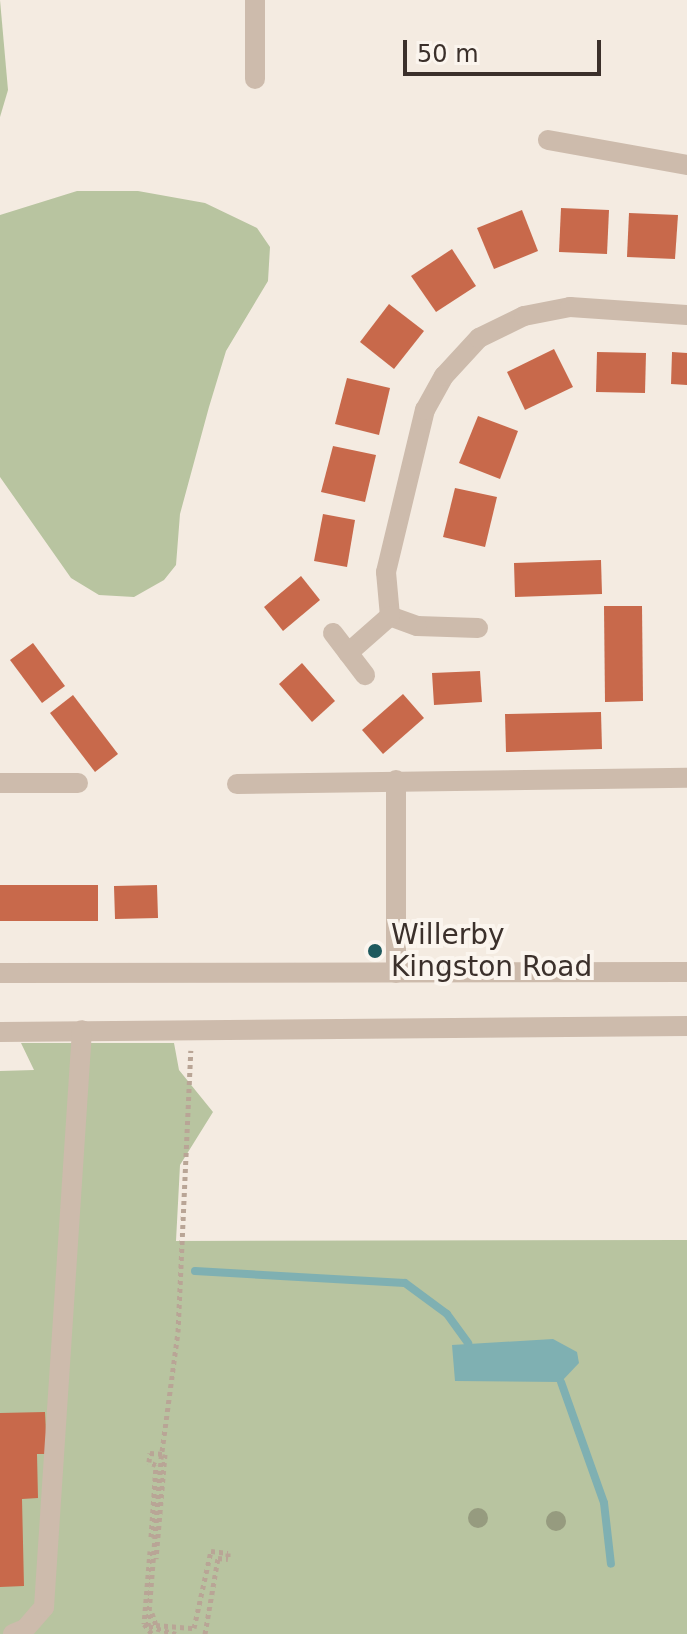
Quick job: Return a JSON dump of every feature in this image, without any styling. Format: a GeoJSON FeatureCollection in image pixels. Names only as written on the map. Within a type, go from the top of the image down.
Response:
{"type":"FeatureCollection","features":[{"type":"Feature","properties":{"kind":"street"},"geometry":{"type":"LineString","coordinates":[[255,0],[255,79]]}},
{"type":"Feature","properties":{"kind":"street"},"geometry":{"type":"LineString","coordinates":[[548,140],[687,165]]}},
{"type":"Feature","properties":{"kind":"street"},"geometry":{"type":"LineString","coordinates":[[390,616],[386,572],[425,410],[444,376],[479,338],[524,316],[570,307],[687,315]]}},
{"type":"Feature","properties":{"kind":"street"},"geometry":{"type":"LineString","coordinates":[[390,616],[417,626],[478,628]]}},
{"type":"Feature","properties":{"kind":"street"},"geometry":{"type":"LineString","coordinates":[[348,653],[390,616]]}},
{"type":"Feature","properties":{"kind":"street"},"geometry":{"type":"LineString","coordinates":[[333,633],[365,675]]}},
{"type":"Feature","properties":{"kind":"street"},"geometry":{"type":"LineString","coordinates":[[237,784],[687,778]]}},
{"type":"Feature","properties":{"kind":"street"},"geometry":{"type":"LineString","coordinates":[[396,780],[396,973]]}},
{"type":"Feature","properties":{"kind":"street"},"geometry":{"type":"LineString","coordinates":[[0,783],[78,783]]}},
{"type":"Feature","properties":{"kind":"street"},"geometry":{"type":"LineString","coordinates":[[0,973],[687,972]]}},
{"type":"Feature","properties":{"kind":"street"},"geometry":{"type":"LineString","coordinates":[[0,1032],[687,1026]]}},
{"type":"Feature","properties":{"kind":"street"},"geometry":{"type":"LineString","coordinates":[[13,1634],[25,1629],[44,1607],[82,1030]]}},
{"type":"Feature","properties":{"kind":"path"},"geometry":{"type":"LineString","coordinates":[[176,1634],[148,1626],[161,1454],[178,1332],[184,1029]]}},
{"type":"Feature","properties":{"kind":"path"},"geometry":{"type":"LineString","coordinates":[[152,1634],[144,1624],[156,1465],[149,1462],[150,1453],[161,1454]]}},
{"type":"Feature","properties":{"kind":"path"},"geometry":{"type":"LineString","coordinates":[[161,1454],[152,1619],[161,1626],[194,1628],[211,1551],[228,1553],[228,1559],[218,1558],[205,1634]]}},
{"type":"Feature","properties":{"kind":"green space"},"geometry":{"type":"Polygon","coordinates":[[[0,0],[8,90],[0,117],[0,0]]]}},
{"type":"Feature","properties":{"kind":"green space"},"geometry":{"type":"Polygon","coordinates":[[[77,191],[138,191],[205,203],[257,228],[270,247],[268,281],[226,351],[209,407],[180,514],[176,565],[164,580],[134,597],[99,595],[71,578],[0,477],[0,215],[77,191]]]}},
{"type":"Feature","properties":{"kind":"green space"},"geometry":{"type":"Polygon","coordinates":[[[21,1043],[174,1043],[179,1070],[213,1112],[180,1165],[176,1241],[687,1240],[687,1634],[0,1634],[0,1071],[34,1070],[21,1043]]]}},
{"type":"Feature","properties":{"kind":"water"},"geometry":{"type":"Polygon","coordinates":[[[553,1339],[577,1352],[579,1363],[561,1382],[455,1381],[452,1345],[553,1339]]]}},
{"type":"Feature","properties":{"kind":"building"},"geometry":{"type":"Polygon","coordinates":[[[561,208],[609,210],[607,254],[559,252],[561,208]]]}},
{"type":"Feature","properties":{"kind":"building"},"geometry":{"type":"Polygon","coordinates":[[[522,210],[538,251],[494,269],[477,228],[522,210]]]}},
{"type":"Feature","properties":{"kind":"building"},"geometry":{"type":"Polygon","coordinates":[[[629,213],[678,215],[675,259],[627,257],[629,213]]]}},
{"type":"Feature","properties":{"kind":"building"},"geometry":{"type":"Polygon","coordinates":[[[452,249],[476,286],[436,312],[411,276],[452,249]]]}},
{"type":"Feature","properties":{"kind":"building"},"geometry":{"type":"Polygon","coordinates":[[[389,304],[424,331],[394,369],[360,342],[389,304]]]}},
{"type":"Feature","properties":{"kind":"building"},"geometry":{"type":"Polygon","coordinates":[[[554,349],[573,387],[525,410],[507,372],[554,349]]]}},
{"type":"Feature","properties":{"kind":"building"},"geometry":{"type":"Polygon","coordinates":[[[597,352],[646,353],[645,393],[596,392],[597,352]]]}},
{"type":"Feature","properties":{"kind":"building"},"geometry":{"type":"Polygon","coordinates":[[[672,352],[687,353],[687,385],[671,384],[672,352]]]}},
{"type":"Feature","properties":{"kind":"building"},"geometry":{"type":"Polygon","coordinates":[[[347,378],[390,388],[379,435],[335,424],[347,378]]]}},
{"type":"Feature","properties":{"kind":"building"},"geometry":{"type":"Polygon","coordinates":[[[478,416],[518,431],[500,479],[459,463],[478,416]]]}},
{"type":"Feature","properties":{"kind":"building"},"geometry":{"type":"Polygon","coordinates":[[[333,446],[376,455],[365,502],[321,492],[333,446]]]}},
{"type":"Feature","properties":{"kind":"building"},"geometry":{"type":"Polygon","coordinates":[[[455,488],[497,497],[485,547],[443,537],[455,488]]]}},
{"type":"Feature","properties":{"kind":"building"},"geometry":{"type":"Polygon","coordinates":[[[323,514],[355,520],[347,567],[314,561],[323,514]]]}},
{"type":"Feature","properties":{"kind":"building"},"geometry":{"type":"Polygon","coordinates":[[[601,560],[602,594],[515,597],[514,563],[601,560]]]}},
{"type":"Feature","properties":{"kind":"building"},"geometry":{"type":"Polygon","coordinates":[[[301,576],[320,600],[283,631],[264,607],[301,576]]]}},
{"type":"Feature","properties":{"kind":"building"},"geometry":{"type":"Polygon","coordinates":[[[604,606],[642,606],[643,701],[605,702],[604,606]]]}},
{"type":"Feature","properties":{"kind":"building"},"geometry":{"type":"Polygon","coordinates":[[[33,643],[65,686],[42,703],[10,660],[33,643]]]}},
{"type":"Feature","properties":{"kind":"building"},"geometry":{"type":"Polygon","coordinates":[[[302,663],[335,701],[312,722],[279,684],[302,663]]]}},
{"type":"Feature","properties":{"kind":"building"},"geometry":{"type":"Polygon","coordinates":[[[480,671],[482,702],[434,705],[432,673],[480,671]]]}},
{"type":"Feature","properties":{"kind":"building"},"geometry":{"type":"Polygon","coordinates":[[[403,694],[424,718],[383,754],[362,730],[403,694]]]}},
{"type":"Feature","properties":{"kind":"building"},"geometry":{"type":"Polygon","coordinates":[[[73,695],[118,754],[95,772],[50,713],[73,695]]]}},
{"type":"Feature","properties":{"kind":"building"},"geometry":{"type":"Polygon","coordinates":[[[601,712],[602,749],[506,752],[505,714],[601,712]]]}},
{"type":"Feature","properties":{"kind":"building"},"geometry":{"type":"Polygon","coordinates":[[[0,885],[98,885],[98,921],[0,921],[0,885]]]}},
{"type":"Feature","properties":{"kind":"building"},"geometry":{"type":"Polygon","coordinates":[[[157,885],[158,918],[115,919],[114,886],[157,885]]]}},
{"type":"Feature","properties":{"kind":"building"},"geometry":{"type":"Polygon","coordinates":[[[45,1412],[47,1454],[37,1454],[38,1498],[22,1499],[24,1586],[0,1587],[0,1413],[45,1412]]]}},
{"type":"Feature","properties":{"kind":"waterway"},"geometry":{"type":"LineString","coordinates":[[195,1271],[405,1283],[447,1314],[468,1343]]}},
{"type":"Feature","properties":{"kind":"waterway"},"geometry":{"type":"LineString","coordinates":[[561,1382],[604,1503],[611,1564]]}},
{"type":"Feature","properties":{"kind":"place","name":"Willerby Kingston Road"},"geometry":{"type":"Point","coordinates":[375,951]}}]}
